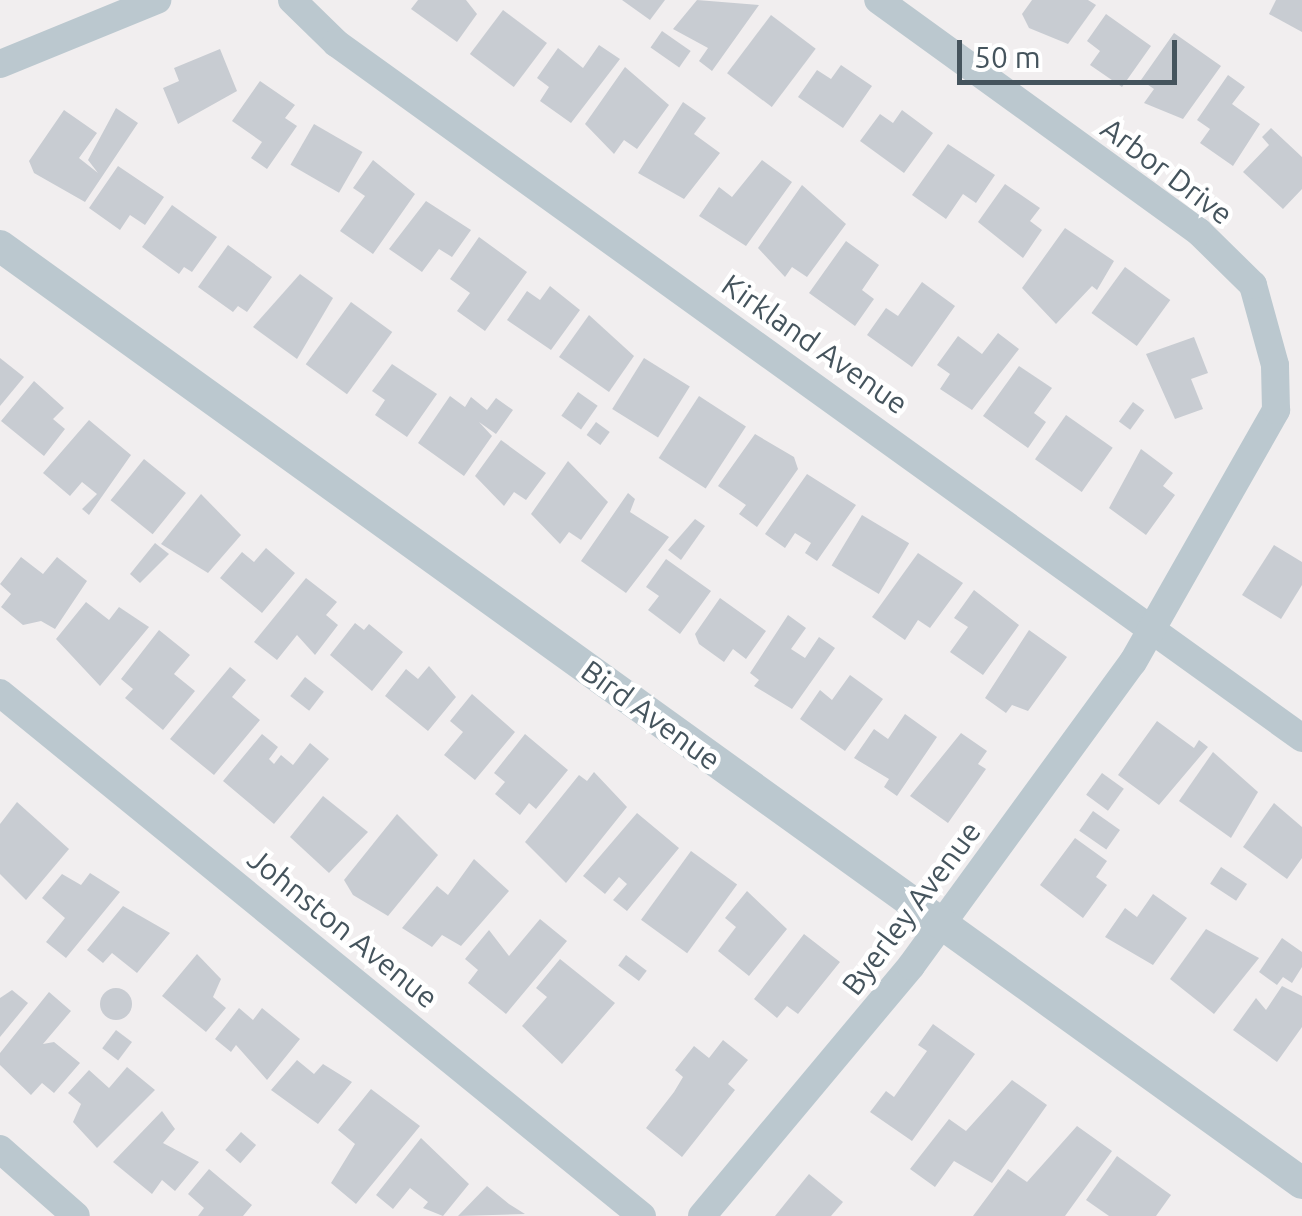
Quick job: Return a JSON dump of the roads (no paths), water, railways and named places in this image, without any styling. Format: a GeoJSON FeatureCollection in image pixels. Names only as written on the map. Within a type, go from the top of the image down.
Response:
{"type":"FeatureCollection","features":[{"type":"Feature","properties":{"kind":"street"},"geometry":{"type":"LineString","coordinates":[[0,64],[157,0]]}},
{"type":"Feature","properties":{"kind":"street","name":"Kirkland Avenue"},"geometry":{"type":"LineString","coordinates":[[292,0],[336,43],[1157,628],[1302,738]]}},
{"type":"Feature","properties":{"kind":"street","name":"Arbor Drive"},"geometry":{"type":"LineString","coordinates":[[878,0],[1200,232],[1253,286],[1275,365],[1276,410],[1157,628]]}},
{"type":"Feature","properties":{"kind":"street","name":"Bird Avenue"},"geometry":{"type":"LineString","coordinates":[[0,246],[1302,1183]]}},
{"type":"Feature","properties":{"kind":"street","name":"Byerley Avenue"},"geometry":{"type":"LineString","coordinates":[[702,1216],[942,925],[1157,628]]}},
{"type":"Feature","properties":{"kind":"street","name":"Johnston Avenue"},"geometry":{"type":"LineString","coordinates":[[0,693],[642,1216]]}},
{"type":"Feature","properties":{"kind":"street"},"geometry":{"type":"LineString","coordinates":[[0,1149],[76,1216]]}}]}
